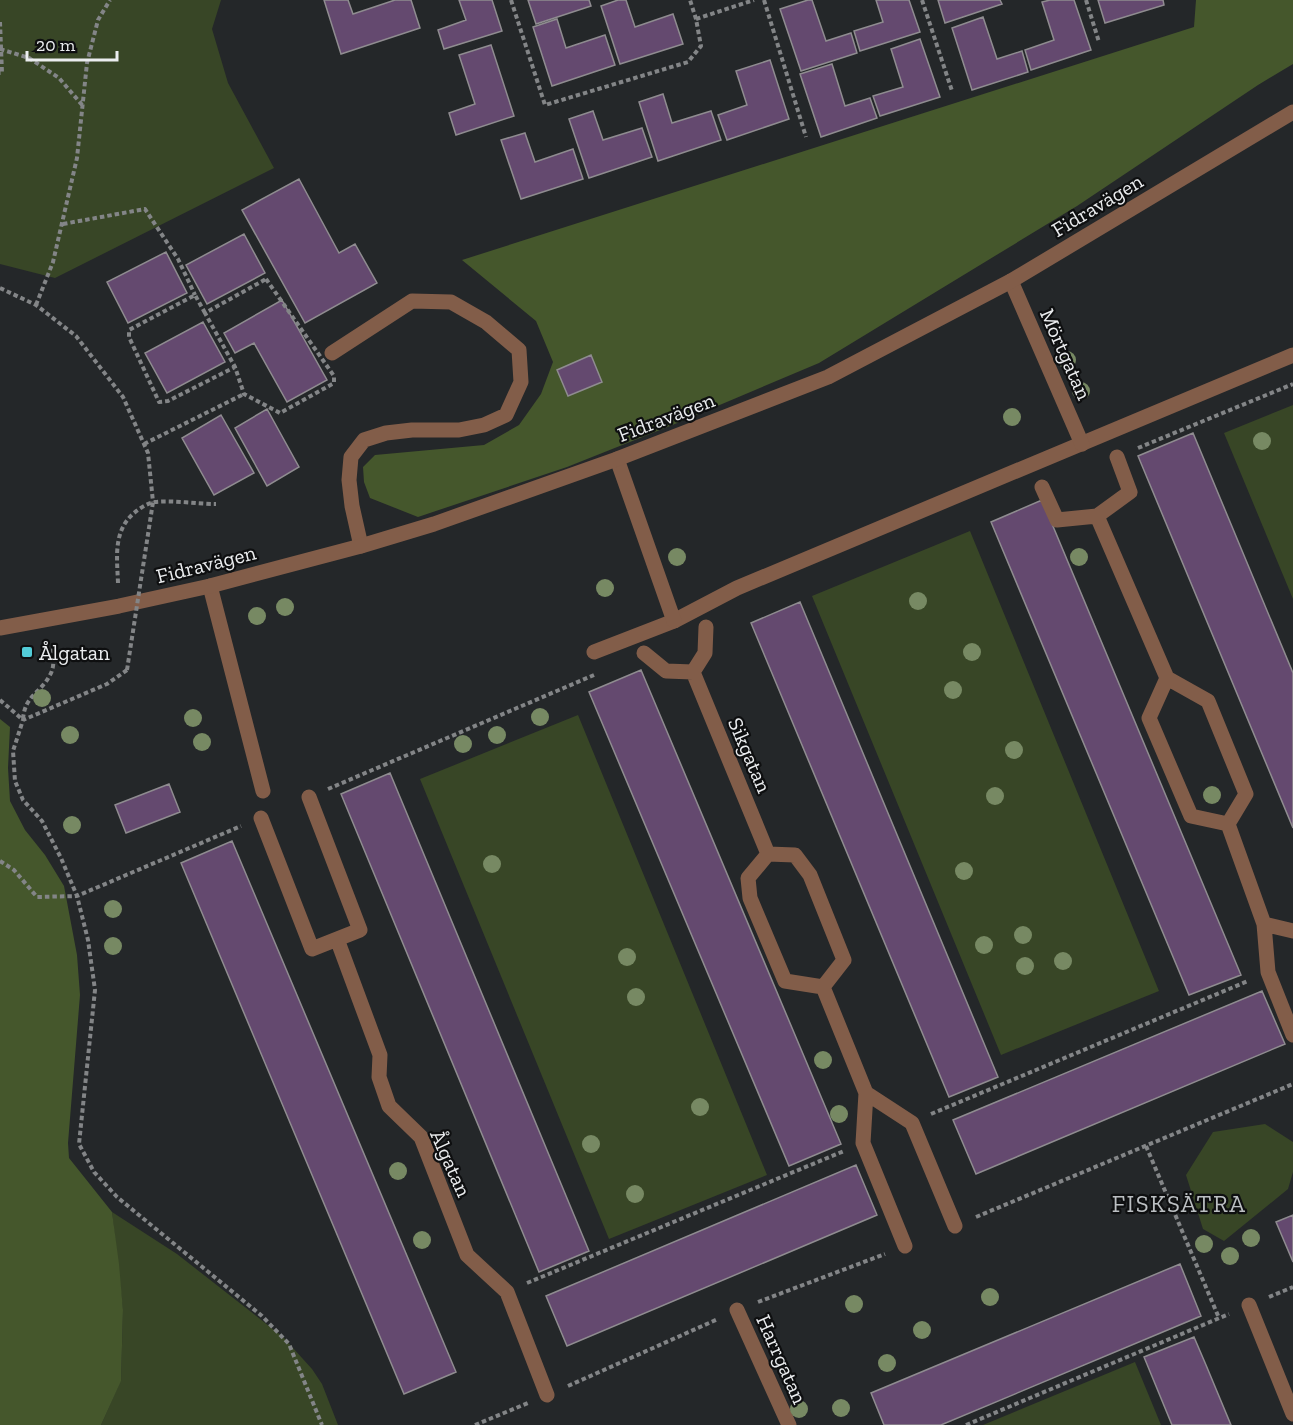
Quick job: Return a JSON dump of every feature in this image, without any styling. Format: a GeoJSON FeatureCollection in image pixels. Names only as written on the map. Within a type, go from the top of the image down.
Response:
{"type":"FeatureCollection","features":[{"type":"Feature","properties":{"kind":"street","name":"Fidravägen"},"geometry":{"type":"LineString","coordinates":[[0,628],[210,586],[434,524],[617,459],[828,377],[1011,281],[1293,112]]}},
{"type":"Feature","properties":{"kind":"street","name":"Mörtgatan"},"geometry":{"type":"LineString","coordinates":[[1011,281],[1082,444]]}},
{"type":"Feature","properties":{"kind":"street"},"geometry":{"type":"LineString","coordinates":[[332,353],[412,301],[451,302],[486,322],[519,350],[521,382],[506,415],[484,425],[459,430],[412,430],[386,433],[364,440],[351,457],[349,480],[361,546]]}},
{"type":"Feature","properties":{"kind":"street"},"geometry":{"type":"LineString","coordinates":[[594,652],[674,621],[737,588],[1293,355]]}},
{"type":"Feature","properties":{"kind":"street"},"geometry":{"type":"LineString","coordinates":[[1042,487],[1057,520],[1097,516],[1130,492],[1117,457]]}},
{"type":"Feature","properties":{"kind":"street"},"geometry":{"type":"LineString","coordinates":[[617,459],[674,621]]}},
{"type":"Feature","properties":{"kind":"street"},"geometry":{"type":"LineString","coordinates":[[1097,516],[1167,678],[1208,701],[1246,794],[1228,825]]}},
{"type":"Feature","properties":{"kind":"street"},"geometry":{"type":"LineString","coordinates":[[210,586],[263,791]]}},
{"type":"Feature","properties":{"kind":"street"},"geometry":{"type":"LineString","coordinates":[[644,653],[666,671],[693,672],[705,653],[706,627]]}},
{"type":"Feature","properties":{"kind":"street","name":"Sikgatan"},"geometry":{"type":"LineString","coordinates":[[693,672],[768,854]]}},
{"type":"Feature","properties":{"kind":"street"},"geometry":{"type":"LineString","coordinates":[[1167,678],[1149,718],[1191,816],[1228,825]]}},
{"type":"Feature","properties":{"kind":"street"},"geometry":{"type":"LineString","coordinates":[[261,818],[312,949],[360,930],[309,797]]}},
{"type":"Feature","properties":{"kind":"street"},"geometry":{"type":"LineString","coordinates":[[1228,825],[1264,924],[1268,972],[1293,1035]]}},
{"type":"Feature","properties":{"kind":"street"},"geometry":{"type":"LineString","coordinates":[[768,854],[795,855],[810,875],[844,960],[823,987],[785,981],[750,898],[748,878],[768,854]]}},
{"type":"Feature","properties":{"kind":"street"},"geometry":{"type":"LineString","coordinates":[[1264,924],[1293,931]]}},
{"type":"Feature","properties":{"kind":"street","name":"Ålgatan"},"geometry":{"type":"LineString","coordinates":[[337,939],[380,1055],[379,1077],[389,1106],[421,1137],[467,1255],[507,1292],[547,1395]]}},
{"type":"Feature","properties":{"kind":"street"},"geometry":{"type":"LineString","coordinates":[[823,987],[866,1093],[863,1143],[905,1246]]}},
{"type":"Feature","properties":{"kind":"street"},"geometry":{"type":"LineString","coordinates":[[866,1093],[912,1123],[955,1226]]}},
{"type":"Feature","properties":{"kind":"street"},"geometry":{"type":"LineString","coordinates":[[1249,1305],[1293,1414]]}},
{"type":"Feature","properties":{"kind":"street","name":"Harrgatan"},"geometry":{"type":"LineString","coordinates":[[737,1310],[789,1425]]}},
{"type":"Feature","properties":{"kind":"path"},"geometry":{"type":"LineString","coordinates":[[36,305],[53,262],[63,225],[77,158],[87,63],[98,20],[110,0]]}},
{"type":"Feature","properties":{"kind":"path"},"geometry":{"type":"LineString","coordinates":[[511,0],[545,105],[688,62],[701,46],[690,0]]}},
{"type":"Feature","properties":{"kind":"path"},"geometry":{"type":"LineString","coordinates":[[696,19],[754,0]]}},
{"type":"Feature","properties":{"kind":"path"},"geometry":{"type":"LineString","coordinates":[[764,0],[806,137]]}},
{"type":"Feature","properties":{"kind":"path"},"geometry":{"type":"LineString","coordinates":[[922,0],[952,91]]}},
{"type":"Feature","properties":{"kind":"path"},"geometry":{"type":"LineString","coordinates":[[1086,0],[1099,42]]}},
{"type":"Feature","properties":{"kind":"path"},"geometry":{"type":"LineString","coordinates":[[0,22],[2,73],[0,73]]}},
{"type":"Feature","properties":{"kind":"path"},"geometry":{"type":"LineString","coordinates":[[1,49],[29,58],[59,78],[83,106]]}},
{"type":"Feature","properties":{"kind":"path"},"geometry":{"type":"LineString","coordinates":[[63,225],[145,209],[178,259],[195,295],[235,368],[244,394],[280,413],[334,383],[334,376],[266,279],[205,313]]}},
{"type":"Feature","properties":{"kind":"path"},"geometry":{"type":"LineString","coordinates":[[0,288],[36,305],[76,336],[123,397],[148,453],[153,502],[128,670],[107,684],[22,720]]}},
{"type":"Feature","properties":{"kind":"path"},"geometry":{"type":"LineString","coordinates":[[195,295],[129,330],[129,337],[159,402],[168,401],[235,368]]}},
{"type":"Feature","properties":{"kind":"path"},"geometry":{"type":"LineString","coordinates":[[144,444],[244,394]]}},
{"type":"Feature","properties":{"kind":"path"},"geometry":{"type":"LineString","coordinates":[[117,575],[119,534],[126,520],[140,508],[153,502],[216,504]]}},
{"type":"Feature","properties":{"kind":"path"},"geometry":{"type":"LineString","coordinates":[[52,647],[51,674],[26,703],[13,752],[15,781],[23,800],[42,821],[61,858],[77,897],[88,940],[94,990],[79,1144],[94,1172],[117,1197],[262,1316],[289,1344],[322,1425]]}},
{"type":"Feature","properties":{"kind":"path"},"geometry":{"type":"LineString","coordinates":[[0,700],[22,720]]}},
{"type":"Feature","properties":{"kind":"path"},"geometry":{"type":"LineString","coordinates":[[1146,1146],[1219,1318]]}},
{"type":"Feature","properties":{"kind":"path"},"geometry":{"type":"LineString","coordinates":[[966,1425],[1293,1287]]}},
{"type":"Feature","properties":{"kind":"green space"},"geometry":{"type":"Polygon","coordinates":[[[0,0],[221,0],[212,29],[228,83],[274,168],[55,278],[0,264],[0,0]]]}},
{"type":"Feature","properties":{"kind":"green space"},"geometry":{"type":"Polygon","coordinates":[[[1196,0],[1293,0],[1293,64],[1077,206],[819,363],[567,467],[418,517],[370,498],[364,482],[363,467],[375,455],[484,445],[519,425],[541,394],[553,362],[536,321],[462,260],[1194,27],[1196,0]]]}},
{"type":"Feature","properties":{"kind":"green space"},"geometry":{"type":"Polygon","coordinates":[[[1293,405],[1293,599],[1224,433],[1293,405]]]}},
{"type":"Feature","properties":{"kind":"green space"},"geometry":{"type":"Polygon","coordinates":[[[970,531],[1159,991],[1001,1055],[812,596],[970,531]]]}},
{"type":"Feature","properties":{"kind":"green space"},"geometry":{"type":"Polygon","coordinates":[[[578,715],[767,1175],[609,1239],[420,779],[578,715]]]}},
{"type":"Feature","properties":{"kind":"green space"},"geometry":{"type":"Polygon","coordinates":[[[0,719],[10,727],[8,768],[10,801],[25,830],[45,855],[64,886],[77,955],[80,995],[68,1143],[69,1158],[112,1212],[123,1310],[121,1381],[101,1425],[0,1425],[0,719]]]}},
{"type":"Feature","properties":{"kind":"green space"},"geometry":{"type":"Polygon","coordinates":[[[1265,1124],[1293,1142],[1293,1172],[1288,1189],[1224,1241],[1203,1229],[1186,1175],[1213,1132],[1265,1124]]]}},
{"type":"Feature","properties":{"kind":"green space"},"geometry":{"type":"Polygon","coordinates":[[[112,1212],[177,1254],[283,1337],[312,1369],[322,1384],[338,1425],[101,1425],[121,1380],[123,1310],[112,1212]]]}},
{"type":"Feature","properties":{"kind":"green space"},"geometry":{"type":"Polygon","coordinates":[[[1135,1362],[1161,1425],[983,1425],[1135,1362]]]}},
{"type":"Feature","properties":{"kind":"building"},"geometry":{"type":"Polygon","coordinates":[[[324,0],[348,0],[353,14],[395,0],[411,0],[420,28],[341,54],[324,0]]]}},
{"type":"Feature","properties":{"kind":"building"},"geometry":{"type":"Polygon","coordinates":[[[459,0],[492,0],[502,31],[444,49],[438,30],[466,20],[459,0]]]}},
{"type":"Feature","properties":{"kind":"building"},"geometry":{"type":"Polygon","coordinates":[[[528,0],[589,0],[591,6],[536,24],[528,0]]]}},
{"type":"Feature","properties":{"kind":"building"},"geometry":{"type":"Polygon","coordinates":[[[618,0],[626,0],[635,27],[673,14],[683,44],[620,64],[601,6],[618,0]]]}},
{"type":"Feature","properties":{"kind":"building"},"geometry":{"type":"Polygon","coordinates":[[[812,0],[826,41],[851,33],[857,53],[801,71],[780,9],[812,0]]]}},
{"type":"Feature","properties":{"kind":"building"},"geometry":{"type":"Polygon","coordinates":[[[876,0],[909,0],[920,32],[860,51],[854,31],[883,22],[876,0]]]}},
{"type":"Feature","properties":{"kind":"building"},"geometry":{"type":"Polygon","coordinates":[[[938,0],[1000,0],[1002,4],[945,23],[938,0]]]}},
{"type":"Feature","properties":{"kind":"building"},"geometry":{"type":"Polygon","coordinates":[[[1074,0],[1091,50],[1031,70],[1025,50],[1054,40],[1042,2],[1074,0]]]}},
{"type":"Feature","properties":{"kind":"building"},"geometry":{"type":"Polygon","coordinates":[[[1098,0],[1163,0],[1164,5],[1105,23],[1098,0]]]}},
{"type":"Feature","properties":{"kind":"building"},"geometry":{"type":"Polygon","coordinates":[[[983,17],[997,59],[1022,51],[1028,72],[972,90],[952,28],[983,17]]]}},
{"type":"Feature","properties":{"kind":"building"},"geometry":{"type":"Polygon","coordinates":[[[557,19],[566,48],[605,35],[615,65],[552,86],[533,27],[557,19]]]}},
{"type":"Feature","properties":{"kind":"building"},"geometry":{"type":"Polygon","coordinates":[[[920,39],[940,97],[880,116],[873,96],[903,87],[891,49],[920,39]]]}},
{"type":"Feature","properties":{"kind":"building"},"geometry":{"type":"Polygon","coordinates":[[[491,45],[514,116],[456,135],[449,113],[475,104],[459,55],[491,45]]]}},
{"type":"Feature","properties":{"kind":"building"},"geometry":{"type":"Polygon","coordinates":[[[770,60],[789,119],[727,140],[718,115],[747,105],[736,71],[770,60]]]}},
{"type":"Feature","properties":{"kind":"building"},"geometry":{"type":"Polygon","coordinates":[[[832,64],[845,106],[870,98],[877,118],[821,137],[800,74],[832,64]]]}},
{"type":"Feature","properties":{"kind":"building"},"geometry":{"type":"Polygon","coordinates":[[[663,94],[672,123],[711,111],[721,140],[658,161],[639,102],[663,94]]]}},
{"type":"Feature","properties":{"kind":"building"},"geometry":{"type":"Polygon","coordinates":[[[593,111],[603,140],[642,128],[652,157],[589,178],[569,119],[593,111]]]}},
{"type":"Feature","properties":{"kind":"building"},"geometry":{"type":"Polygon","coordinates":[[[525,133],[535,162],[573,149],[583,179],[521,199],[501,140],[525,133]]]}},
{"type":"Feature","properties":{"kind":"building"},"geometry":{"type":"Polygon","coordinates":[[[299,179],[339,253],[355,244],[377,283],[305,323],[242,210],[299,179]]]}},
{"type":"Feature","properties":{"kind":"building"},"geometry":{"type":"Polygon","coordinates":[[[244,234],[265,273],[207,304],[186,265],[244,234]]]}},
{"type":"Feature","properties":{"kind":"building"},"geometry":{"type":"Polygon","coordinates":[[[166,252],[187,293],[128,323],[107,282],[166,252]]]}},
{"type":"Feature","properties":{"kind":"building"},"geometry":{"type":"Polygon","coordinates":[[[282,300],[327,380],[287,402],[254,343],[235,353],[224,333],[282,300]]]}},
{"type":"Feature","properties":{"kind":"building"},"geometry":{"type":"Polygon","coordinates":[[[203,322],[225,362],[167,393],[145,353],[203,322]]]}},
{"type":"Feature","properties":{"kind":"building"},"geometry":{"type":"Polygon","coordinates":[[[591,355],[602,382],[568,396],[557,370],[591,355]]]}},
{"type":"Feature","properties":{"kind":"building"},"geometry":{"type":"Polygon","coordinates":[[[267,409],[299,467],[267,486],[235,428],[267,409]]]}},
{"type":"Feature","properties":{"kind":"building"},"geometry":{"type":"Polygon","coordinates":[[[221,415],[254,473],[214,495],[182,438],[221,415]]]}},
{"type":"Feature","properties":{"kind":"building"},"geometry":{"type":"Polygon","coordinates":[[[1193,433],[1293,673],[1293,828],[1138,456],[1193,433]]]}},
{"type":"Feature","properties":{"kind":"building"},"geometry":{"type":"Polygon","coordinates":[[[1042,500],[1241,975],[1189,995],[991,522],[1042,500]]]}},
{"type":"Feature","properties":{"kind":"building"},"geometry":{"type":"Polygon","coordinates":[[[800,602],[998,1077],[949,1097],[751,623],[800,602]]]}},
{"type":"Feature","properties":{"kind":"building"},"geometry":{"type":"Polygon","coordinates":[[[641,670],[841,1144],[789,1166],[589,692],[641,670]]]}},
{"type":"Feature","properties":{"kind":"building"},"geometry":{"type":"Polygon","coordinates":[[[390,773],[589,1251],[539,1272],[341,794],[390,773]]]}},
{"type":"Feature","properties":{"kind":"building"},"geometry":{"type":"Polygon","coordinates":[[[169,784],[180,812],[126,833],[115,805],[169,784]]]}},
{"type":"Feature","properties":{"kind":"building"},"geometry":{"type":"Polygon","coordinates":[[[232,841],[456,1372],[404,1394],[181,863],[232,841]]]}},
{"type":"Feature","properties":{"kind":"building"},"geometry":{"type":"Polygon","coordinates":[[[1262,991],[1285,1044],[976,1174],[953,1120],[1262,991]]]}},
{"type":"Feature","properties":{"kind":"building"},"geometry":{"type":"Polygon","coordinates":[[[856,1165],[877,1215],[567,1346],[546,1296],[856,1165]]]}},
{"type":"Feature","properties":{"kind":"building"},"geometry":{"type":"Polygon","coordinates":[[[1293,1215],[1293,1262],[1276,1222],[1293,1215]]]}},
{"type":"Feature","properties":{"kind":"building"},"geometry":{"type":"Polygon","coordinates":[[[1180,1264],[1201,1316],[941,1425],[884,1425],[871,1393],[1180,1264]]]}},
{"type":"Feature","properties":{"kind":"building"},"geometry":{"type":"Polygon","coordinates":[[[1194,1337],[1231,1425],[1172,1425],[1144,1357],[1194,1337]]]}},
{"type":"Feature","properties":{"kind":"place","name":"Ålgatan"},"geometry":{"type":"Point","coordinates":[27,652]}},
{"type":"Feature","properties":{"kind":"district","name":"FISKSÄTRA"},"geometry":{"type":"Point","coordinates":[1179,1203]}}]}
